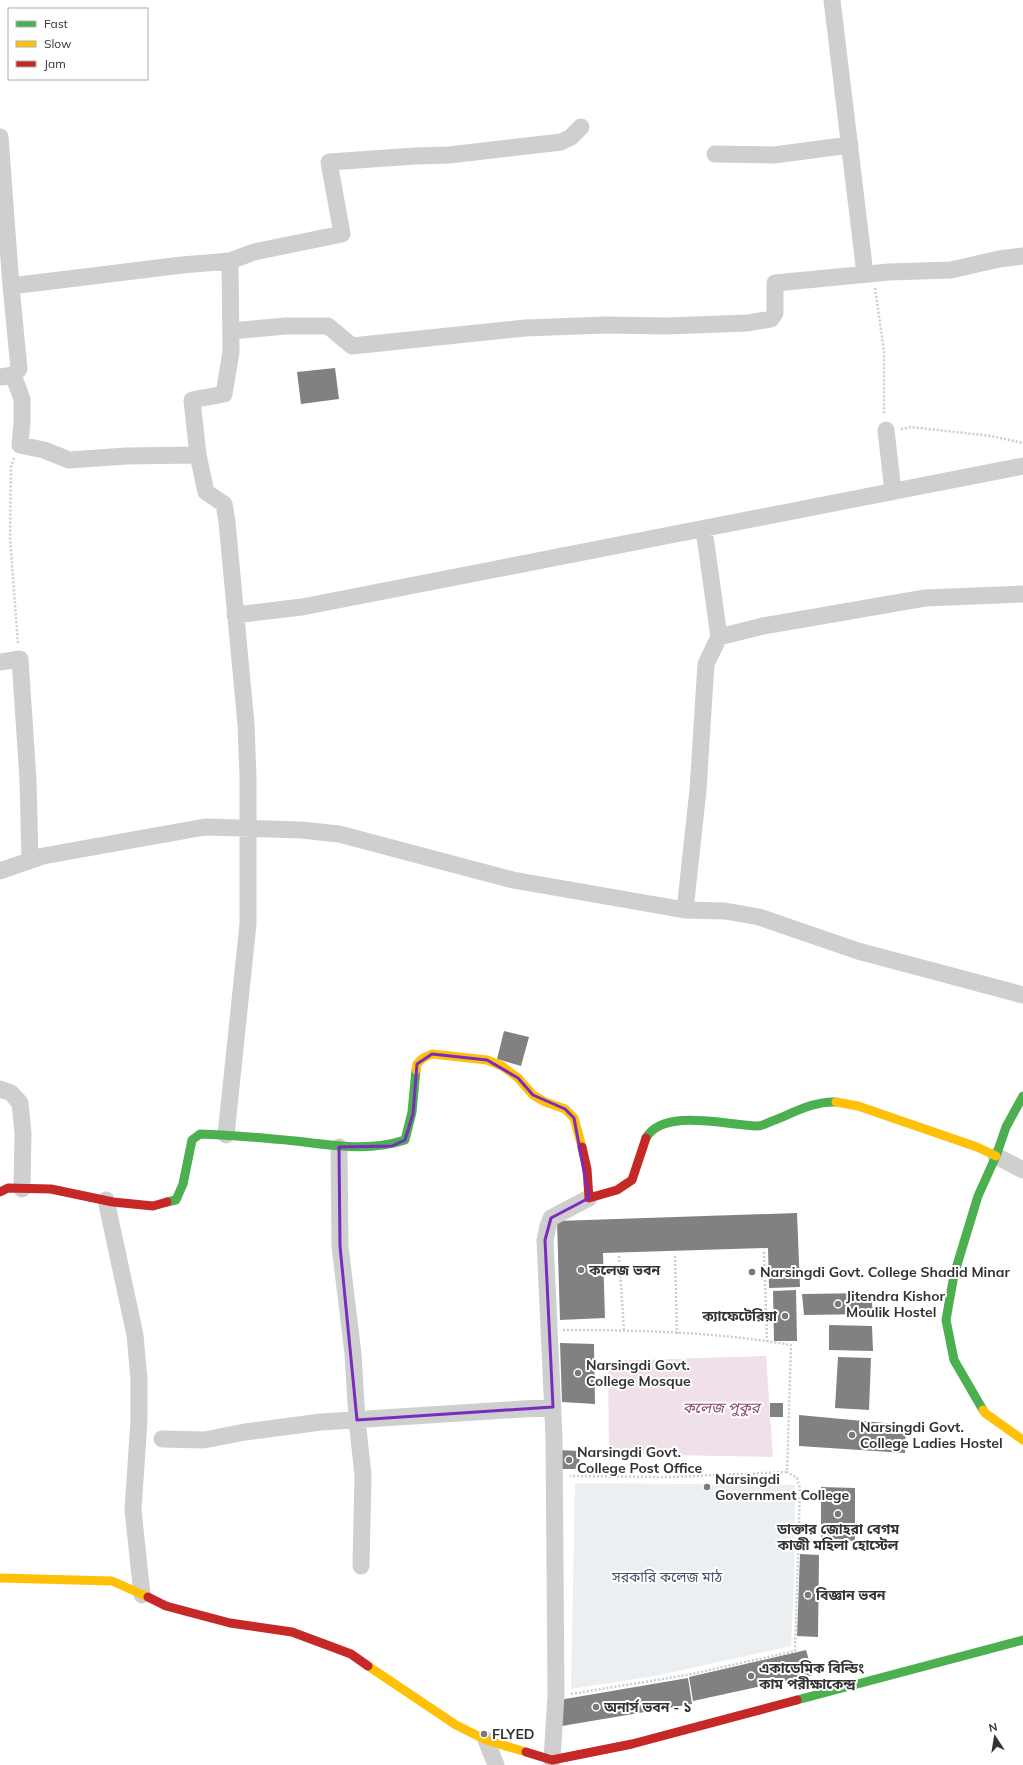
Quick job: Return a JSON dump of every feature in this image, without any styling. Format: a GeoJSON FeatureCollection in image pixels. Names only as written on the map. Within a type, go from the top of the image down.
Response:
{"type":"FeatureCollection","features":[{"type":"Feature","properties":{"kind":"street"},"geometry":{"type":"LineString","coordinates":[[832,0],[850,145],[869,274]]}},
{"type":"Feature","properties":{"kind":"street"},"geometry":{"type":"LineString","coordinates":[[11,286],[182,265],[230,261],[254,252],[342,234],[329,162],[449,155],[554,143],[561,142],[571,137],[581,127]]}},
{"type":"Feature","properties":{"kind":"street"},"geometry":{"type":"LineString","coordinates":[[0,137],[19,369],[6,376],[22,398],[20,445],[44,450],[69,460],[126,456],[198,455]]}},
{"type":"Feature","properties":{"kind":"street"},"geometry":{"type":"LineString","coordinates":[[715,154],[774,155],[850,145]]}},
{"type":"Feature","properties":{"kind":"street"},"geometry":{"type":"LineString","coordinates":[[231,331],[286,326],[328,326],[352,346],[525,328],[748,323],[771,319],[776,312],[775,283],[869,274],[951,270],[999,259],[1023,256]]}},
{"type":"Feature","properties":{"kind":"street"},"geometry":{"type":"LineString","coordinates":[[226,1135],[248,924],[246,724],[224,504],[206,492],[198,455],[192,400],[224,394],[231,352],[230,261]]}},
{"type":"Feature","properties":{"kind":"street"},"geometry":{"type":"LineString","coordinates":[[886,430],[893,492]]}},
{"type":"Feature","properties":{"kind":"street"},"geometry":{"type":"LineString","coordinates":[[235,615],[302,607],[1023,466]]}},
{"type":"Feature","properties":{"kind":"street"},"geometry":{"type":"LineString","coordinates":[[685,910],[698,790],[706,664],[719,637],[704,529]]}},
{"type":"Feature","properties":{"kind":"street"},"geometry":{"type":"LineString","coordinates":[[719,637],[763,626],[925,598],[1023,594]]}},
{"type":"Feature","properties":{"kind":"street"},"geometry":{"type":"LineString","coordinates":[[0,662],[20,659],[28,780],[30,860]]}},
{"type":"Feature","properties":{"kind":"street"},"geometry":{"type":"LineString","coordinates":[[0,870],[51,855],[205,827],[248,827],[339,834],[513,880],[685,910],[725,911],[759,917],[858,951],[1023,995]]}},
{"type":"Feature","properties":{"kind":"street"},"geometry":{"type":"LineString","coordinates":[[0,1192],[8,1188],[51,1189],[106,1200],[153,1206],[176,1200],[183,1184],[192,1140],[200,1134],[284,1140],[339,1147],[392,1146],[405,1140],[413,1114],[417,1064],[423,1058],[432,1054],[487,1060],[502,1066],[518,1078],[533,1095],[545,1102],[565,1109],[574,1118],[587,1169],[590,1198]]}},
{"type":"Feature","properties":{"kind":"street"},"geometry":{"type":"LineString","coordinates":[[0,1089],[11,1093],[20,1103],[23,1132],[22,1189]]}},
{"type":"Feature","properties":{"kind":"street"},"geometry":{"type":"LineString","coordinates":[[1023,1096],[1006,1127],[996,1156],[978,1196],[954,1275],[946,1320],[954,1360],[986,1413],[1023,1440]]}},
{"type":"Feature","properties":{"kind":"street"},"geometry":{"type":"LineString","coordinates":[[552,1760],[556,1695],[553,1408],[545,1240],[548,1226],[552,1218],[557,1214],[590,1198],[617,1190],[632,1180],[647,1136],[665,1123],[692,1120],[759,1126],[820,1102],[835,1102],[858,1106],[977,1148],[1023,1170]]}},
{"type":"Feature","properties":{"kind":"street"},"geometry":{"type":"LineString","coordinates":[[339,1147],[340,1246],[353,1354],[357,1420],[363,1475],[362,1566]]}},
{"type":"Feature","properties":{"kind":"street"},"geometry":{"type":"LineString","coordinates":[[106,1200],[135,1335],[139,1420],[132,1510],[142,1595]]}},
{"type":"Feature","properties":{"kind":"street"},"geometry":{"type":"LineString","coordinates":[[162,1440],[204,1440],[245,1432],[321,1422],[553,1408]]}},
{"type":"Feature","properties":{"kind":"street"},"geometry":{"type":"LineString","coordinates":[[0,1578],[112,1581],[166,1606],[230,1623],[292,1632],[351,1654],[450,1721],[486,1740],[552,1760],[632,1744],[1023,1640]]}},
{"type":"Feature","properties":{"kind":"street"},"geometry":{"type":"LineString","coordinates":[[486,1740],[496,1765]]}},
{"type":"Feature","properties":{"kind":"path"},"geometry":{"type":"LineString","coordinates":[[869,274],[884,351],[884,423],[886,430],[911,427],[992,436],[1023,443]]}},
{"type":"Feature","properties":{"kind":"path"},"geometry":{"type":"LineString","coordinates":[[20,445],[11,467],[10,538],[20,659]]}},
{"type":"Feature","properties":{"kind":"path"},"geometry":{"type":"LineString","coordinates":[[764,1252],[767,1341]]}},
{"type":"Feature","properties":{"kind":"path"},"geometry":{"type":"LineString","coordinates":[[619,1256],[624,1330]]}},
{"type":"Feature","properties":{"kind":"path"},"geometry":{"type":"LineString","coordinates":[[675,1256],[677,1334]]}},
{"type":"Feature","properties":{"kind":"path"},"geometry":{"type":"LineString","coordinates":[[550,1330],[624,1330],[767,1341],[791,1345],[787,1472]]}},
{"type":"Feature","properties":{"kind":"path"},"geometry":{"type":"LineString","coordinates":[[553,1475],[671,1477],[787,1472],[797,1478],[800,1488],[795,1651],[687,1675],[592,1691],[556,1695]]}},
{"type":"Feature","properties":{"kind":"highlighted area"},"geometry":{"type":"Polygon","coordinates":[[[432,1054],[487,1060],[518,1078],[533,1095],[565,1109],[574,1118],[589,1198],[551,1218],[545,1240],[553,1407],[357,1420],[340,1246],[339,1147],[392,1146],[405,1140],[413,1114],[417,1064],[432,1054]]]}},
{"type":"Feature","properties":{"kind":"green space","name":"সরকারি কলেজ মাঠ"},"geometry":{"type":"Polygon","coordinates":[[[575,1483],[795,1485],[794,1581],[791,1646],[660,1675],[571,1689],[575,1483]]]}},
{"type":"Feature","properties":{"kind":"water","name":"কলেজ পুকুর"},"geometry":{"type":"Polygon","coordinates":[[[766,1356],[773,1457],[609,1454],[608,1361],[766,1356]]]}},
{"type":"Feature","properties":{"kind":"building"},"geometry":{"type":"Polygon","coordinates":[[[335,368],[339,399],[301,404],[297,372],[335,368]]]}},
{"type":"Feature","properties":{"kind":"building"},"geometry":{"type":"Polygon","coordinates":[[[504,1031],[529,1037],[521,1066],[497,1059],[504,1031]]]}},
{"type":"Feature","properties":{"kind":"building","name":"কলেজ ভবন"},"geometry":{"type":"Polygon","coordinates":[[[797,1213],[800,1287],[769,1288],[768,1248],[603,1253],[605,1318],[560,1320],[557,1221],[797,1213]]]}},
{"type":"Feature","properties":{"kind":"building","name":"ক্যাফেটেরিয়া"},"geometry":{"type":"Polygon","coordinates":[[[796,1290],[797,1341],[774,1341],[773,1291],[796,1290]]]}},
{"type":"Feature","properties":{"kind":"building","name":"Jitendra Kishor Moulik Hostel"},"geometry":{"type":"Polygon","coordinates":[[[871,1293],[873,1314],[804,1315],[802,1294],[871,1293]]]}},
{"type":"Feature","properties":{"kind":"building","name":"Jitendra Kishor Moulik Hostel"},"geometry":{"type":"Polygon","coordinates":[[[829,1325],[872,1326],[873,1351],[829,1350],[829,1325]]]}},
{"type":"Feature","properties":{"kind":"building","name":"Narsingdi Govt. College Mosque"},"geometry":{"type":"Polygon","coordinates":[[[560,1343],[594,1344],[595,1404],[562,1402],[560,1343]]]}},
{"type":"Feature","properties":{"kind":"building"},"geometry":{"type":"Polygon","coordinates":[[[838,1357],[871,1358],[869,1410],[835,1408],[838,1357]]]}},
{"type":"Feature","properties":{"kind":"building"},"geometry":{"type":"Polygon","coordinates":[[[770,1403],[783,1403],[783,1417],[770,1417],[770,1403]]]}},
{"type":"Feature","properties":{"kind":"building","name":"Narsingdi Govt. College Ladies Hostel"},"geometry":{"type":"Polygon","coordinates":[[[799,1415],[906,1425],[905,1453],[799,1446],[799,1415]]]}},
{"type":"Feature","properties":{"kind":"building","name":"Narsingdi Govt. College Post Office"},"geometry":{"type":"Polygon","coordinates":[[[558,1450],[580,1451],[579,1469],[558,1469],[558,1450]]]}},
{"type":"Feature","properties":{"kind":"building","name":"ডাক্তার জোহরা বেগম কাজী মহিলা হোস্টেল"},"geometry":{"type":"Polygon","coordinates":[[[821,1487],[855,1488],[855,1541],[821,1540],[821,1487]]]}},
{"type":"Feature","properties":{"kind":"building","name":"বিজ্ঞান ভবন"},"geometry":{"type":"Polygon","coordinates":[[[800,1554],[819,1555],[818,1637],[797,1636],[800,1554]]]}},
{"type":"Feature","properties":{"kind":"building","name":"একাডেমিক বিল্ডিং কাম পরীক্ষাকেন্দ্র"},"geometry":{"type":"Polygon","coordinates":[[[806,1650],[813,1675],[693,1701],[689,1677],[806,1650]]]}},
{"type":"Feature","properties":{"kind":"building"},"geometry":{"type":"Polygon","coordinates":[[[688,1678],[692,1704],[562,1726],[559,1700],[688,1678]]]}},
{"type":"Feature","properties":{"kind":"traffic: fast"},"geometry":{"type":"LineString","coordinates":[[167,1202],[176,1200],[183,1184],[192,1140],[200,1134],[364,1147],[391,1144],[405,1140],[412,1112],[416,1070]]}},
{"type":"Feature","properties":{"kind":"traffic: fast"},"geometry":{"type":"LineString","coordinates":[[983,1410],[954,1360],[946,1320],[954,1275],[978,1196],[996,1156],[1006,1127],[1023,1096]]}},
{"type":"Feature","properties":{"kind":"traffic: fast"},"geometry":{"type":"LineString","coordinates":[[646,1138],[655,1129],[667,1123],[698,1120],[759,1126],[812,1105],[836,1102]]}},
{"type":"Feature","properties":{"kind":"traffic: fast"},"geometry":{"type":"LineString","coordinates":[[797,1700],[1023,1640]]}},
{"type":"Feature","properties":{"kind":"traffic: slow"},"geometry":{"type":"LineString","coordinates":[[416,1070],[417,1064],[423,1058],[432,1054],[487,1060],[502,1066],[518,1078],[533,1095],[545,1102],[565,1109],[574,1118],[582,1147]]}},
{"type":"Feature","properties":{"kind":"traffic: slow"},"geometry":{"type":"LineString","coordinates":[[836,1102],[858,1106],[977,1147],[996,1156]]}},
{"type":"Feature","properties":{"kind":"traffic: slow"},"geometry":{"type":"LineString","coordinates":[[983,1410],[1023,1440]]}},
{"type":"Feature","properties":{"kind":"traffic: slow"},"geometry":{"type":"LineString","coordinates":[[0,1578],[112,1581],[148,1597]]}},
{"type":"Feature","properties":{"kind":"traffic: slow"},"geometry":{"type":"LineString","coordinates":[[368,1666],[456,1725],[486,1740],[526,1752]]}},
{"type":"Feature","properties":{"kind":"traffic: jam"},"geometry":{"type":"LineString","coordinates":[[582,1147],[587,1169],[589,1198],[617,1190],[632,1180],[646,1138]]}},
{"type":"Feature","properties":{"kind":"traffic: jam"},"geometry":{"type":"LineString","coordinates":[[0,1192],[8,1188],[51,1189],[113,1202],[153,1206],[167,1202]]}},
{"type":"Feature","properties":{"kind":"traffic: jam"},"geometry":{"type":"LineString","coordinates":[[148,1597],[166,1606],[230,1623],[292,1632],[351,1654],[368,1666]]}},
{"type":"Feature","properties":{"kind":"traffic: jam"},"geometry":{"type":"LineString","coordinates":[[526,1752],[552,1760],[632,1744],[797,1700]]}},
{"type":"Feature","properties":{"kind":"place","name":"কলেজ ভবন"},"geometry":{"type":"Point","coordinates":[581,1270]}},
{"type":"Feature","properties":{"kind":"place","name":"Narsingdi Govt. College Shadid Minar"},"geometry":{"type":"Point","coordinates":[752,1272]}},
{"type":"Feature","properties":{"kind":"place","name":"Jitendra Kishor Moulik Hostel"},"geometry":{"type":"Point","coordinates":[838,1304]}},
{"type":"Feature","properties":{"kind":"place","name":"ক্যাফেটেরিয়া"},"geometry":{"type":"Point","coordinates":[785,1316]}},
{"type":"Feature","properties":{"kind":"place","name":"Narsingdi Govt. College Mosque"},"geometry":{"type":"Point","coordinates":[578,1373]}},
{"type":"Feature","properties":{"kind":"place","name":"Narsingdi Govt. College Ladies Hostel"},"geometry":{"type":"Point","coordinates":[852,1435]}},
{"type":"Feature","properties":{"kind":"place","name":"Narsingdi Govt. College Post Office"},"geometry":{"type":"Point","coordinates":[569,1460]}},
{"type":"Feature","properties":{"kind":"place","name":"Narsingdi Government College"},"geometry":{"type":"Point","coordinates":[707,1487]}},
{"type":"Feature","properties":{"kind":"place","name":"ডাক্তার জোহরা বেগম কাজী মহিলা হোস্টেল"},"geometry":{"type":"Point","coordinates":[838,1514]}},
{"type":"Feature","properties":{"kind":"place","name":"বিজ্ঞান ভবন"},"geometry":{"type":"Point","coordinates":[808,1595]}},
{"type":"Feature","properties":{"kind":"place","name":"একাডেমিক বিল্ডিং কাম পরীক্ষাকেন্দ্র"},"geometry":{"type":"Point","coordinates":[751,1676]}},
{"type":"Feature","properties":{"kind":"place","name":"অনার্স ভবন - ১"},"geometry":{"type":"Point","coordinates":[596,1707]}},
{"type":"Feature","properties":{"kind":"place","name":"FLYED"},"geometry":{"type":"Point","coordinates":[484,1734]}}]}
